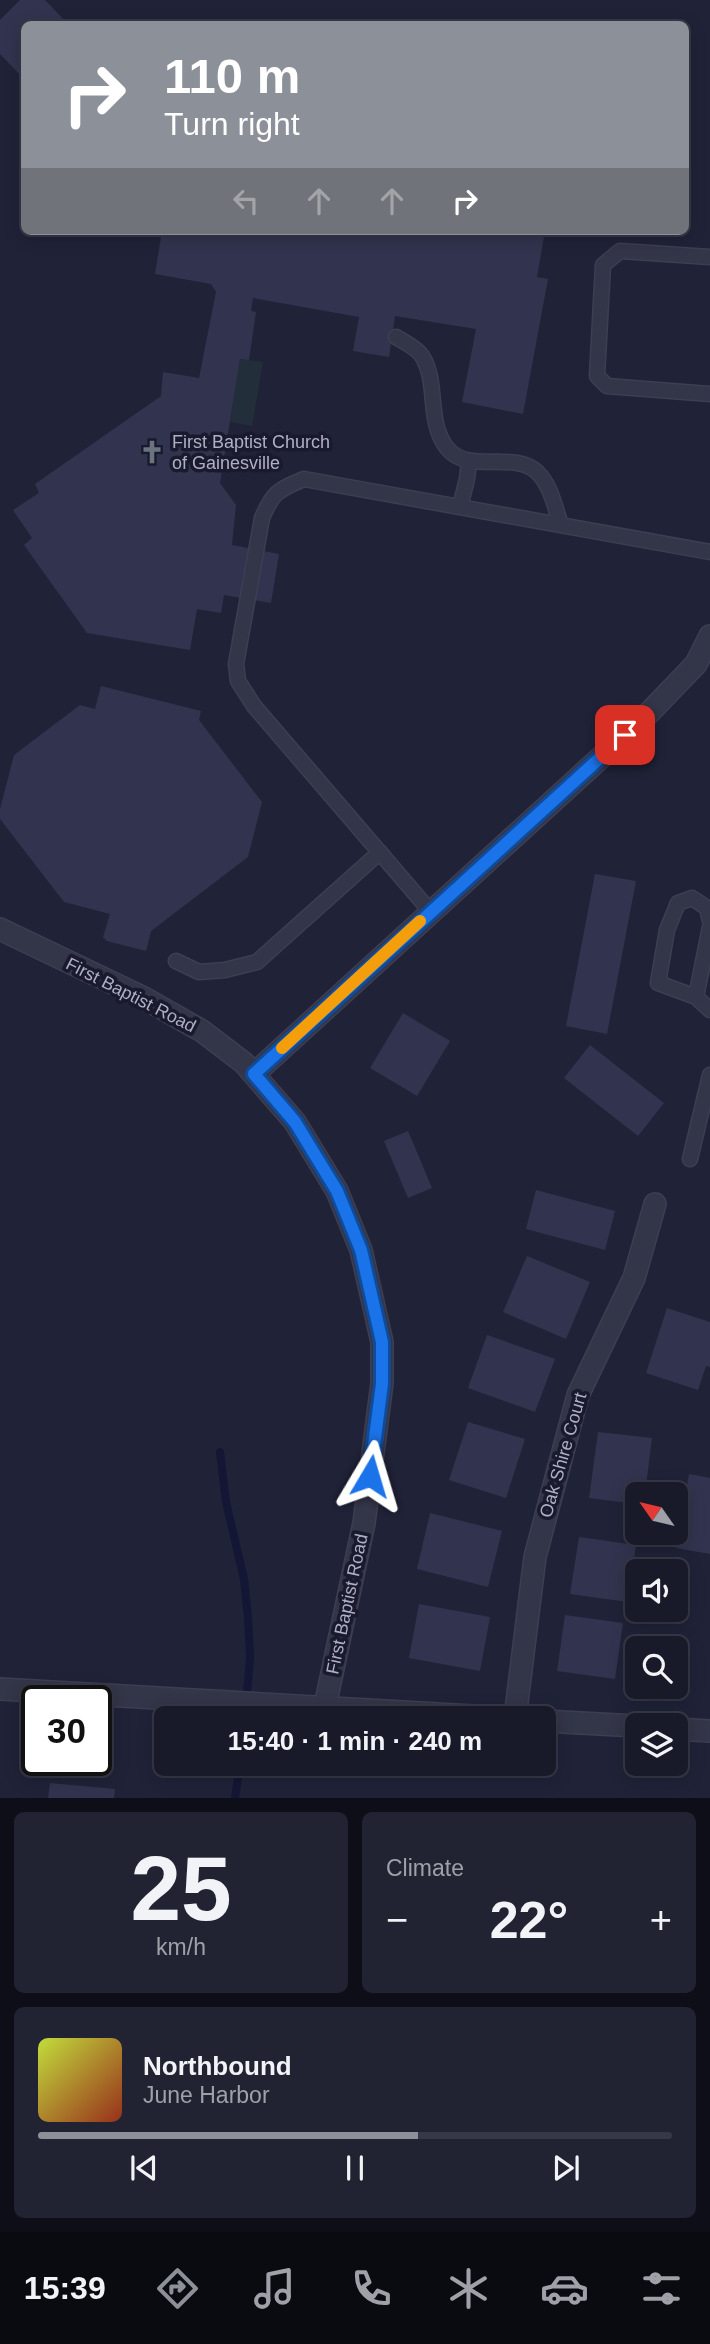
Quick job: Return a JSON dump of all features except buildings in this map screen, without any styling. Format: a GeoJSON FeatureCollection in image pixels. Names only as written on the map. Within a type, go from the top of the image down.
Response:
{"type":"FeatureCollection","features":[{"type":"Feature","properties":{"kind":"street"},"geometry":{"type":"LineString","coordinates":[[254,1074],[645,718],[696,664],[710,636]]}},
{"type":"Feature","properties":{"kind":"street","name":"First Baptist Road"},"geometry":{"type":"LineString","coordinates":[[0,929],[154,1004],[202,1031],[244,1063],[295,1122],[337,1191],[361,1250],[382,1342],[382,1384],[364,1522],[325,1706]]}},
{"type":"Feature","properties":{"kind":"street","name":"Oak Shire Court"},"geometry":{"type":"LineString","coordinates":[[517,1706],[538,1543],[578,1395],[634,1278],[654,1203]]}},
{"type":"Feature","properties":{"kind":"street"},"geometry":{"type":"LineString","coordinates":[[0,1689],[325,1706]]}},
{"type":"Feature","properties":{"kind":"street"},"geometry":{"type":"LineString","coordinates":[[556,1722],[625,1725]]}},
{"type":"Feature","properties":{"kind":"street"},"geometry":{"type":"LineString","coordinates":[[688,1730],[710,1731]]}},
{"type":"Feature","properties":{"kind":"lane"},"geometry":{"type":"LineString","coordinates":[[710,257],[620,251],[603,265],[597,376],[607,386],[710,394]]}},
{"type":"Feature","properties":{"kind":"lane"},"geometry":{"type":"LineString","coordinates":[[396,337],[421,353],[429,373],[435,422],[447,449],[469,461],[513,461],[536,471],[548,487],[561,525]]}},
{"type":"Feature","properties":{"kind":"lane"},"geometry":{"type":"LineString","coordinates":[[460,507],[469,461]]}},
{"type":"Feature","properties":{"kind":"lane"},"geometry":{"type":"LineString","coordinates":[[431,912],[254,706],[238,681],[236,664],[262,518],[271,497],[304,479],[710,552]]}},
{"type":"Feature","properties":{"kind":"lane"},"geometry":{"type":"LineString","coordinates":[[176,961],[200,972],[225,970],[257,962],[380,852]]}},
{"type":"Feature","properties":{"kind":"lane"},"geometry":{"type":"LineString","coordinates":[[710,921],[707,908],[692,898],[678,903],[667,930],[657,983],[696,998],[710,1010]]}},
{"type":"Feature","properties":{"kind":"lane"},"geometry":{"type":"LineString","coordinates":[[696,998],[710,927]]}},
{"type":"Feature","properties":{"kind":"lane"},"geometry":{"type":"LineString","coordinates":[[690,1159],[710,1074]]}},
{"type":"Feature","properties":{"kind":"shaded area"},"geometry":{"type":"Polygon","coordinates":[[[240,359],[263,362],[252,426],[230,422],[240,359]]]}},
{"type":"Feature","properties":{"kind":"waterway"},"geometry":{"type":"LineString","coordinates":[[220,1452],[226,1502],[244,1579],[248,1618],[250,1657],[246,1706]]}},
{"type":"Feature","properties":{"kind":"waterway"},"geometry":{"type":"LineString","coordinates":[[235,1798],[238,1776]]}},
{"type":"Feature","properties":{"kind":"slow traffic"},"geometry":{"type":"LineString","coordinates":[[282,1048],[420,921]]}},
{"type":"Feature","properties":{"kind":"place","name":"First Baptist Church of Gainesville"},"geometry":{"type":"Point","coordinates":[152,452]}},
{"type":"Feature","properties":{"kind":"route"},"geometry":{"type":"LineString","coordinates":[[370,1476],[382,1384],[382,1342],[361,1250],[337,1191],[295,1122],[254,1074],[625,735]]}}]}
